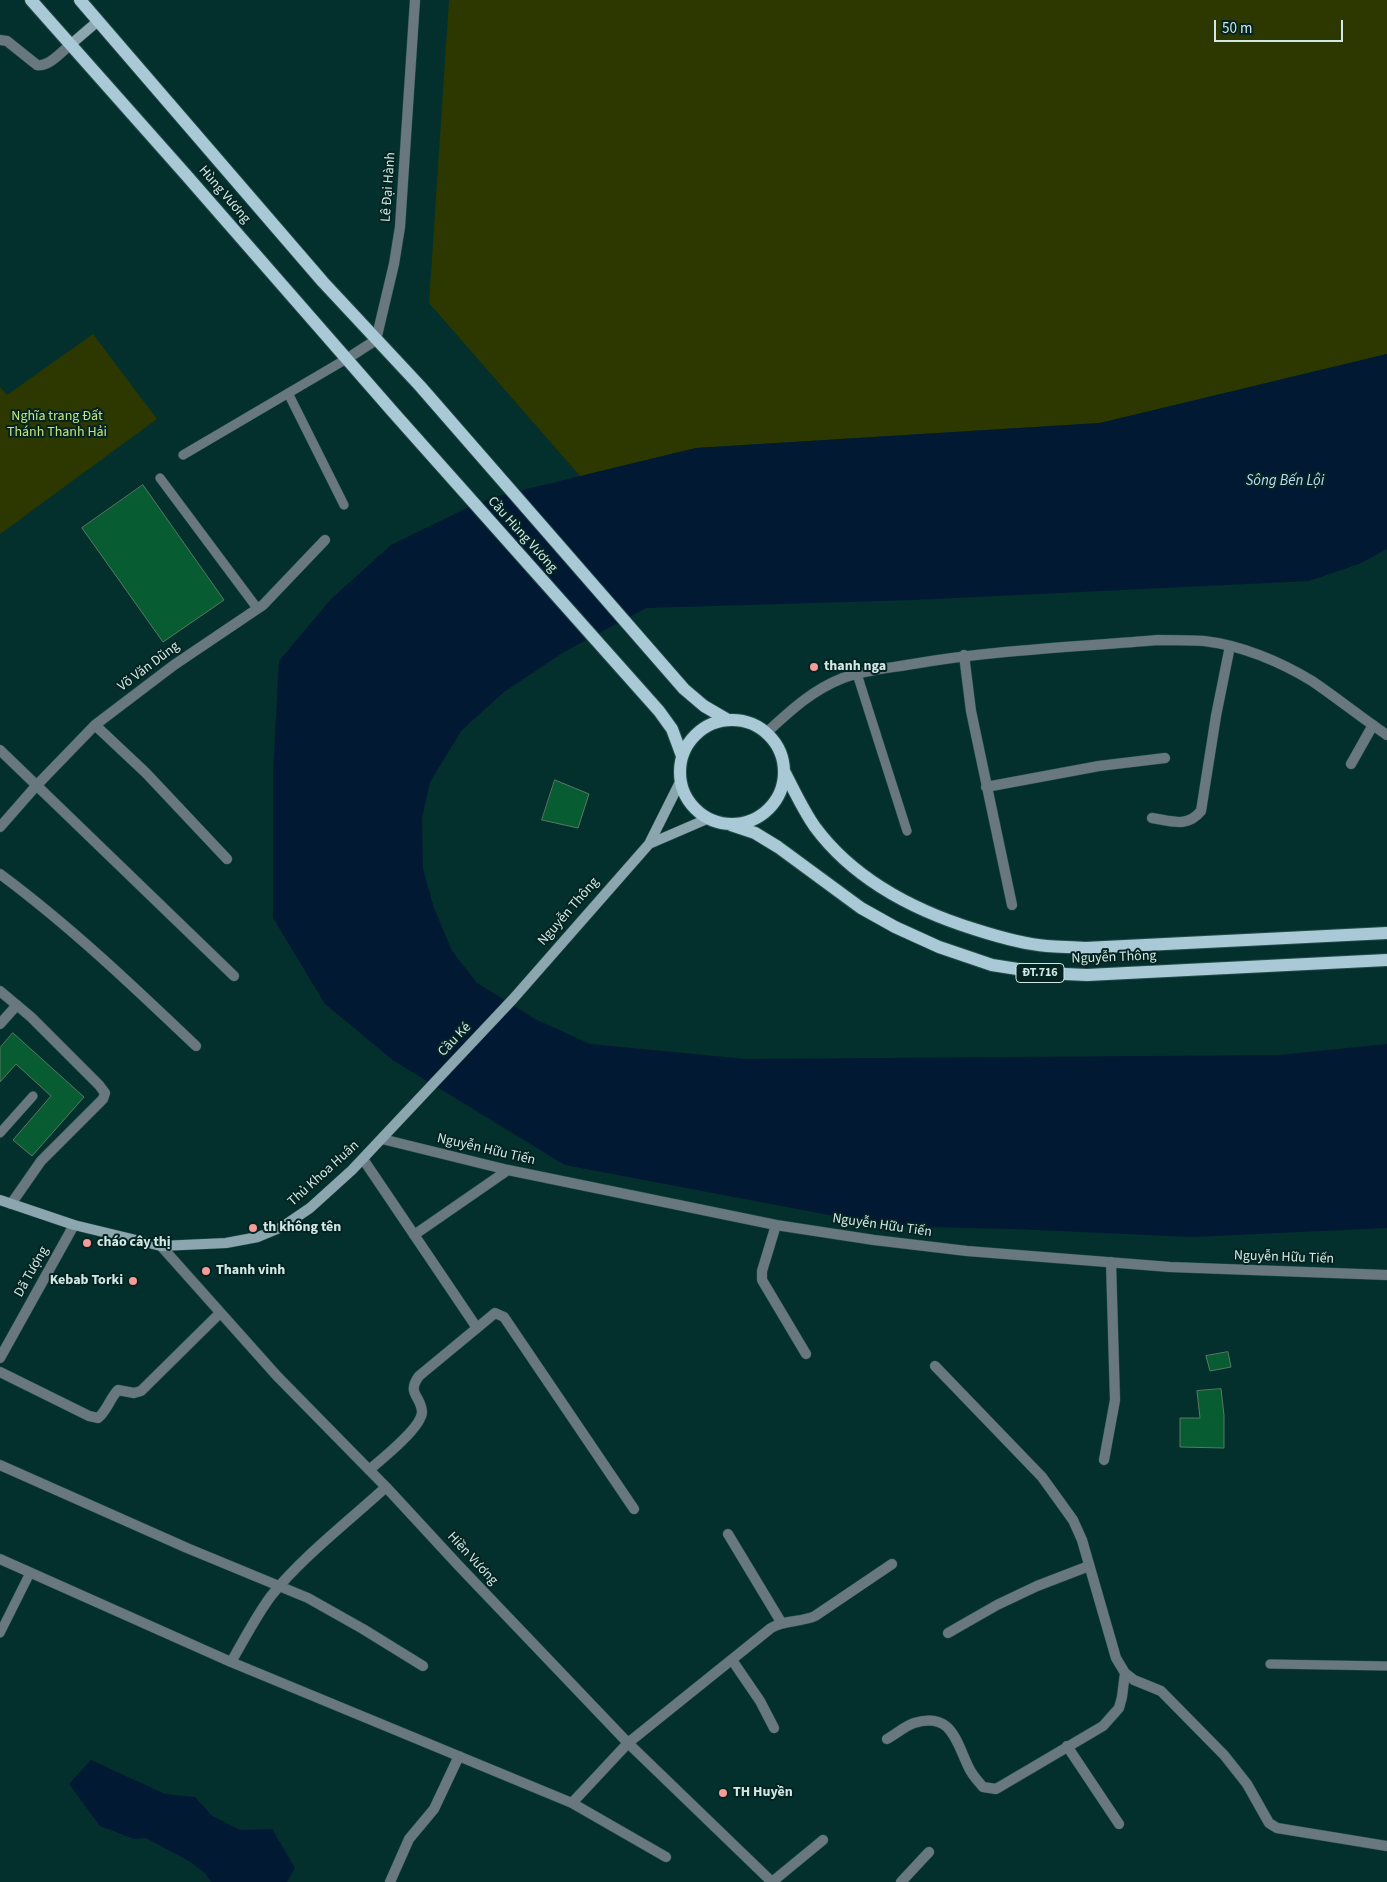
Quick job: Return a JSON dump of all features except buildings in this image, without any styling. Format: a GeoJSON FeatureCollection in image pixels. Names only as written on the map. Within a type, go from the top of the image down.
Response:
{"type":"FeatureCollection","features":[{"type":"Feature","properties":{"kind":"main road","name":"Hùng Vương"},"geometry":{"type":"LineString","coordinates":[[30,0],[348,358],[393,412]]}},
{"type":"Feature","properties":{"kind":"main road","name":"Hùng Vương"},"geometry":{"type":"LineString","coordinates":[[80,0],[323,282],[420,386]]}},
{"type":"Feature","properties":{"kind":"main road"},"geometry":{"type":"LineString","coordinates":[[70,44],[98,21]]}},
{"type":"Feature","properties":{"kind":"main road","name":"Cầu Hùng Vương"},"geometry":{"type":"LineString","coordinates":[[420,386],[684,689],[704,706],[728,720]]}},
{"type":"Feature","properties":{"kind":"main road","name":"Cầu Hùng Vương"},"geometry":{"type":"LineString","coordinates":[[393,412],[659,711],[672,729],[682,756]]}},
{"type":"Feature","properties":{"kind":"main road"},"geometry":{"type":"LineString","coordinates":[[728,720],[741,720],[754,725],[766,733],[782,757],[783,785],[778,798],[769,809],[751,820],[731,825],[707,819],[690,804],[680,782],[679,769],[687,744],[700,730],[716,722],[728,720]]}},
{"type":"Feature","properties":{"kind":"main road","name":"Nguyễn Thông"},"geometry":{"type":"LineString","coordinates":[[784,771],[815,827],[837,853],[863,876],[898,899],[949,922],[999,937],[1046,946],[1085,948],[1387,933]]}},
{"type":"Feature","properties":{"kind":"main road","name":"Nguyễn Thông"},"geometry":{"type":"LineString","coordinates":[[513,999],[649,844],[680,782]]}},
{"type":"Feature","properties":{"kind":"main road","name":"Nguyễn Thông"},"geometry":{"type":"LineString","coordinates":[[649,844],[707,819]]}},
{"type":"Feature","properties":{"kind":"main road","name":"Nguyễn Thông"},"geometry":{"type":"LineString","coordinates":[[731,825],[755,833],[778,847],[861,908],[895,927],[940,947],[992,964],[1043,973],[1087,975],[1387,960]]}},
{"type":"Feature","properties":{"kind":"main road","name":"Cầu Ké"},"geometry":{"type":"LineString","coordinates":[[417,1100],[513,999]]}},
{"type":"Feature","properties":{"kind":"main road","name":"Thủ Khoa Huân"},"geometry":{"type":"LineString","coordinates":[[0,1200],[74,1225],[161,1246],[226,1243],[258,1237],[282,1227],[310,1208],[363,1159],[417,1100]]}},
{"type":"Feature","properties":{"kind":"street","name":"Lê Đại Hành"},"geometry":{"type":"LineString","coordinates":[[376,340],[394,264],[400,226],[416,0]]}},
{"type":"Feature","properties":{"kind":"street"},"geometry":{"type":"LineString","coordinates":[[0,40],[7,41],[37,65],[42,66],[47,64],[70,44]]}},
{"type":"Feature","properties":{"kind":"street"},"geometry":{"type":"LineString","coordinates":[[348,358],[376,340]]}},
{"type":"Feature","properties":{"kind":"street","name":"Võ Văn Dũng"},"geometry":{"type":"LineString","coordinates":[[0,827],[36,786],[95,725],[174,665],[270,598],[325,540]]}},
{"type":"Feature","properties":{"kind":"street"},"geometry":{"type":"LineString","coordinates":[[766,733],[797,704],[820,689],[857,674],[964,655],[1158,640],[1204,641],[1230,646],[1275,662],[1311,681],[1387,735]]}},
{"type":"Feature","properties":{"kind":"street"},"geometry":{"type":"LineString","coordinates":[[1152,818],[1185,823],[1195,818],[1201,811],[1216,716],[1230,646]]}},
{"type":"Feature","properties":{"kind":"street"},"geometry":{"type":"LineString","coordinates":[[964,655],[971,711],[1012,904]]}},
{"type":"Feature","properties":{"kind":"street"},"geometry":{"type":"LineString","coordinates":[[95,725],[146,773],[227,858]]}},
{"type":"Feature","properties":{"kind":"street"},"geometry":{"type":"LineString","coordinates":[[1351,764],[1373,725]]}},
{"type":"Feature","properties":{"kind":"street"},"geometry":{"type":"LineString","coordinates":[[0,750],[234,976]]}},
{"type":"Feature","properties":{"kind":"street"},"geometry":{"type":"LineString","coordinates":[[986,787],[1099,766],[1165,758]]}},
{"type":"Feature","properties":{"kind":"street"},"geometry":{"type":"LineString","coordinates":[[0,874],[68,929],[125,979],[196,1046]]}},
{"type":"Feature","properties":{"kind":"street"},"geometry":{"type":"LineString","coordinates":[[0,991],[17,1005],[105,1093],[103,1099],[41,1162],[11,1204]]}},
{"type":"Feature","properties":{"kind":"street"},"geometry":{"type":"LineString","coordinates":[[0,1024],[17,1005]]}},
{"type":"Feature","properties":{"kind":"street","name":"Nguyễn Hữu Tiến"},"geometry":{"type":"LineString","coordinates":[[382,1139],[508,1170],[776,1225],[926,1247],[1170,1267],[1387,1275]]}},
{"type":"Feature","properties":{"kind":"street"},"geometry":{"type":"LineString","coordinates":[[363,1159],[477,1328]]}},
{"type":"Feature","properties":{"kind":"street"},"geometry":{"type":"LineString","coordinates":[[414,1235],[508,1170]]}},
{"type":"Feature","properties":{"kind":"street","name":"Dã Tượng"},"geometry":{"type":"LineString","coordinates":[[0,1358],[74,1225]]}},
{"type":"Feature","properties":{"kind":"street"},"geometry":{"type":"LineString","coordinates":[[776,1225],[762,1271],[762,1280],[806,1354]]}},
{"type":"Feature","properties":{"kind":"street","name":"Hiền Vương"},"geometry":{"type":"LineString","coordinates":[[161,1246],[277,1376],[370,1470],[628,1743],[772,1882]]}},
{"type":"Feature","properties":{"kind":"street"},"geometry":{"type":"LineString","coordinates":[[1104,1460],[1115,1400],[1111,1262]]}},
{"type":"Feature","properties":{"kind":"street"},"geometry":{"type":"LineString","coordinates":[[0,1372],[89,1416],[98,1418],[102,1415],[118,1390],[134,1393],[141,1392],[220,1312]]}},
{"type":"Feature","properties":{"kind":"street"},"geometry":{"type":"LineString","coordinates":[[370,1470],[413,1429],[420,1418],[422,1411],[413,1391],[414,1383],[419,1376],[495,1313],[504,1317],[634,1510]]}},
{"type":"Feature","properties":{"kind":"street"},"geometry":{"type":"LineString","coordinates":[[936,1366],[1042,1477],[1073,1520],[1082,1540],[1116,1658],[1125,1673],[1134,1680],[1161,1691],[1224,1755],[1247,1784],[1269,1823],[1277,1828],[1387,1846]]}},
{"type":"Feature","properties":{"kind":"street"},"geometry":{"type":"LineString","coordinates":[[0,1465],[188,1548],[308,1598],[422,1666]]}},
{"type":"Feature","properties":{"kind":"street"},"geometry":{"type":"LineString","coordinates":[[232,1662],[257,1618],[280,1586],[310,1555],[386,1487]]}},
{"type":"Feature","properties":{"kind":"street"},"geometry":{"type":"LineString","coordinates":[[728,1534],[781,1622]]}},
{"type":"Feature","properties":{"kind":"street"},"geometry":{"type":"LineString","coordinates":[[0,1559],[232,1662],[572,1803],[666,1857]]}},
{"type":"Feature","properties":{"kind":"street"},"geometry":{"type":"LineString","coordinates":[[572,1803],[628,1743],[771,1628],[781,1622],[803,1621],[815,1616],[892,1564]]}},
{"type":"Feature","properties":{"kind":"street"},"geometry":{"type":"LineString","coordinates":[[948,1633],[997,1605],[1089,1566]]}},
{"type":"Feature","properties":{"kind":"street"},"geometry":{"type":"LineString","coordinates":[[732,1660],[760,1701],[774,1728]]}},
{"type":"Feature","properties":{"kind":"street"},"geometry":{"type":"LineString","coordinates":[[887,1739],[912,1723],[930,1719],[942,1722],[955,1736],[970,1770],[983,1787],[996,1789],[1103,1726],[1119,1708],[1125,1673]]}},
{"type":"Feature","properties":{"kind":"street"},"geometry":{"type":"LineString","coordinates":[[1067,1746],[1119,1824]]}},
{"type":"Feature","properties":{"kind":"street"},"geometry":{"type":"LineString","coordinates":[[390,1882],[409,1839],[434,1809],[459,1756]]}},
{"type":"Feature","properties":{"kind":"street"},"geometry":{"type":"LineString","coordinates":[[772,1882],[823,1840]]}},
{"type":"Feature","properties":{"kind":"street"},"geometry":{"type":"LineString","coordinates":[[901,1882],[929,1852]]}},
{"type":"Feature","properties":{"kind":"lane"},"geometry":{"type":"LineString","coordinates":[[183,455],[348,358]]}},
{"type":"Feature","properties":{"kind":"lane"},"geometry":{"type":"LineString","coordinates":[[288,393],[344,505]]}},
{"type":"Feature","properties":{"kind":"lane"},"geometry":{"type":"LineString","coordinates":[[160,478],[257,608]]}},
{"type":"Feature","properties":{"kind":"lane"},"geometry":{"type":"LineString","coordinates":[[857,674],[907,831]]}},
{"type":"Feature","properties":{"kind":"lane"},"geometry":{"type":"LineString","coordinates":[[0,1133],[33,1096]]}},
{"type":"Feature","properties":{"kind":"lane"},"geometry":{"type":"LineString","coordinates":[[0,1633],[30,1572]]}},
{"type":"Feature","properties":{"kind":"lane"},"geometry":{"type":"LineString","coordinates":[[1270,1664],[1387,1666]]}},
{"type":"Feature","properties":{"kind":"green space"},"geometry":{"type":"Polygon","coordinates":[[[449,0],[1387,0],[1387,354],[1100,423],[696,448],[580,476],[429,303],[449,0]]]}},
{"type":"Feature","properties":{"kind":"green space","name":"Nghĩa trang Đất Thánh Thanh Hải"},"geometry":{"type":"Polygon","coordinates":[[[93,334],[157,419],[0,534],[0,387],[7,395],[93,334]]]}},
{"type":"Feature","properties":{"kind":"water","name":"Sông Bến Lội"},"geometry":{"type":"Polygon","coordinates":[[[1387,354],[1387,549],[1359,564],[1309,581],[914,600],[646,608],[564,652],[504,692],[461,731],[430,782],[422,818],[423,869],[434,908],[452,951],[477,983],[535,1019],[590,1044],[746,1059],[1279,1055],[1387,1044],[1387,1228],[1192,1237],[1013,1229],[887,1226],[565,1165],[394,1061],[325,1004],[273,918],[273,772],[279,661],[331,599],[391,545],[473,505],[498,496],[696,448],[1100,423],[1387,354]]]}},
{"type":"Feature","properties":{"kind":"water"},"geometry":{"type":"Polygon","coordinates":[[[91,1760],[165,1794],[195,1797],[211,1815],[240,1830],[272,1829],[295,1868],[287,1882],[211,1882],[205,1873],[189,1861],[146,1838],[134,1839],[100,1826],[69,1784],[91,1760]]]}},
{"type":"Feature","properties":{"kind":"place","name":"thanh nga"},"geometry":{"type":"Point","coordinates":[814,667]}},
{"type":"Feature","properties":{"kind":"place","name":"th không tên"},"geometry":{"type":"Point","coordinates":[253,1228]}},
{"type":"Feature","properties":{"kind":"place","name":"cháo cây thị"},"geometry":{"type":"Point","coordinates":[87,1243]}},
{"type":"Feature","properties":{"kind":"place","name":"Thanh vinh"},"geometry":{"type":"Point","coordinates":[206,1271]}},
{"type":"Feature","properties":{"kind":"place","name":"Kebab Torki"},"geometry":{"type":"Point","coordinates":[133,1281]}},
{"type":"Feature","properties":{"kind":"place","name":"TH Huyền"},"geometry":{"type":"Point","coordinates":[723,1793]}}]}
